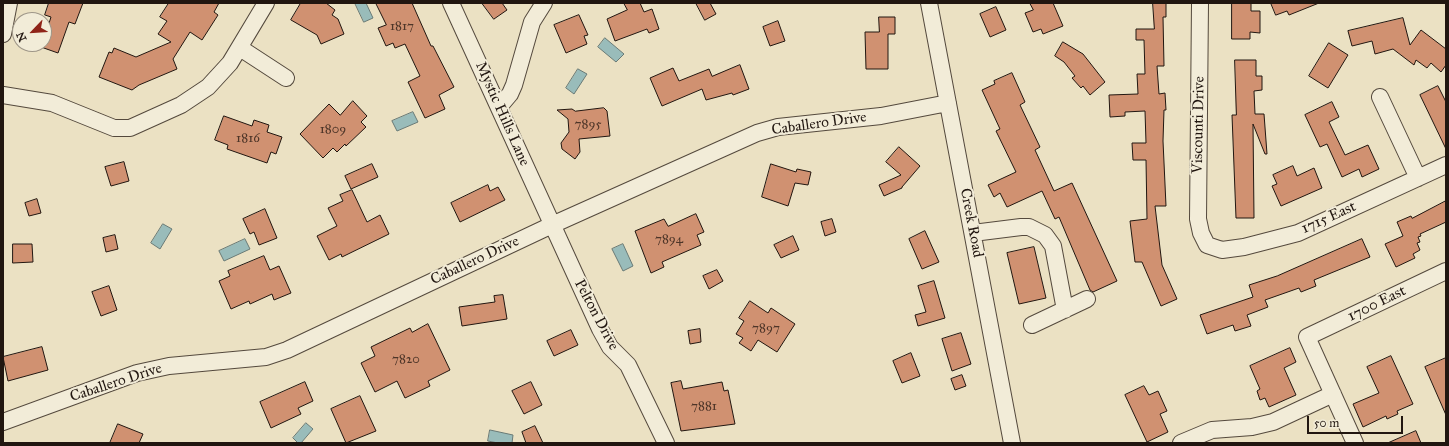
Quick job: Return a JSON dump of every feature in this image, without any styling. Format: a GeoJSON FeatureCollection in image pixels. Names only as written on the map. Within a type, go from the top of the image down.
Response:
{"type":"FeatureCollection","features":[{"type":"Feature","properties":{"kind":"street"},"geometry":{"type":"LineString","coordinates":[[3,34],[9,3]]}},
{"type":"Feature","properties":{"kind":"street"},"geometry":{"type":"LineString","coordinates":[[3,95],[52,103],[114,128],[130,128],[195,96],[220,76],[240,48],[266,3]]}},
{"type":"Feature","properties":{"kind":"street","name":"Mystic Hills Lane"},"geometry":{"type":"LineString","coordinates":[[452,3],[500,107],[552,226]]}},
{"type":"Feature","properties":{"kind":"street"},"geometry":{"type":"LineString","coordinates":[[500,107],[510,94],[514,85],[532,22],[544,3]]}},
{"type":"Feature","properties":{"kind":"street","name":"Creek Road"},"geometry":{"type":"LineString","coordinates":[[929,3],[1012,443]]}},
{"type":"Feature","properties":{"kind":"street","name":"Viscounti Drive"},"geometry":{"type":"LineString","coordinates":[[1200,3],[1198,219],[1201,233],[1207,245]]}},
{"type":"Feature","properties":{"kind":"street"},"geometry":{"type":"LineString","coordinates":[[240,48],[286,78]]}},
{"type":"Feature","properties":{"kind":"street"},"geometry":{"type":"LineString","coordinates":[[1380,97],[1418,178]]}},
{"type":"Feature","properties":{"kind":"street","name":"Caballero Drive"},"geometry":{"type":"LineString","coordinates":[[3,422],[137,373],[169,366],[266,358],[287,350],[552,226],[757,133],[778,127],[882,116],[948,103]]}},
{"type":"Feature","properties":{"kind":"street","name":"1715 East"},"geometry":{"type":"LineString","coordinates":[[1207,245],[1222,250],[1244,247],[1298,232],[1446,165]]}},
{"type":"Feature","properties":{"kind":"street","name":"Pelton Drive"},"geometry":{"type":"LineString","coordinates":[[552,226],[610,347],[628,366],[666,443]]}},
{"type":"Feature","properties":{"kind":"street"},"geometry":{"type":"LineString","coordinates":[[973,233],[1020,226],[1029,227],[1045,235],[1053,246],[1065,310]]}},
{"type":"Feature","properties":{"kind":"street","name":"1700 East"},"geometry":{"type":"LineString","coordinates":[[1333,394],[1307,337],[1446,271]]}},
{"type":"Feature","properties":{"kind":"street"},"geometry":{"type":"LineString","coordinates":[[1032,325],[1087,300]]}},
{"type":"Feature","properties":{"kind":"street"},"geometry":{"type":"LineString","coordinates":[[1181,443],[1212,430],[1252,427],[1273,422],[1333,394],[1355,443]]}},
{"type":"Feature","properties":{"kind":"water"},"geometry":{"type":"Polygon","coordinates":[[[355,3],[366,3],[373,18],[364,22],[355,3]]]}},
{"type":"Feature","properties":{"kind":"water"},"geometry":{"type":"Polygon","coordinates":[[[605,38],[624,54],[616,62],[598,47],[605,38]]]}},
{"type":"Feature","properties":{"kind":"water"},"geometry":{"type":"Polygon","coordinates":[[[578,69],[587,74],[574,94],[566,88],[578,69]]]}},
{"type":"Feature","properties":{"kind":"water"},"geometry":{"type":"Polygon","coordinates":[[[413,112],[418,122],[397,131],[392,121],[413,112]]]}},
{"type":"Feature","properties":{"kind":"water"},"geometry":{"type":"Polygon","coordinates":[[[163,224],[172,229],[160,249],[151,243],[163,224]]]}},
{"type":"Feature","properties":{"kind":"water"},"geometry":{"type":"Polygon","coordinates":[[[245,239],[250,249],[224,261],[219,251],[245,239]]]}},
{"type":"Feature","properties":{"kind":"water"},"geometry":{"type":"Polygon","coordinates":[[[623,244],[633,266],[623,271],[612,249],[623,244]]]}},
{"type":"Feature","properties":{"kind":"water"},"geometry":{"type":"Polygon","coordinates":[[[306,423],[313,429],[301,443],[298,443],[293,438],[306,423]]]}},
{"type":"Feature","properties":{"kind":"water"},"geometry":{"type":"Polygon","coordinates":[[[490,430],[513,435],[512,443],[488,441],[490,430]]]}},
{"type":"Feature","properties":{"kind":"building"},"geometry":{"type":"Polygon","coordinates":[[[49,3],[83,3],[75,24],[69,22],[58,53],[52,51],[52,12],[46,12],[49,3]]]}},
{"type":"Feature","properties":{"kind":"building"},"geometry":{"type":"Polygon","coordinates":[[[169,3],[219,3],[214,12],[218,15],[202,40],[190,32],[173,59],[177,69],[139,85],[132,90],[99,77],[109,52],[112,53],[114,48],[136,57],[171,42],[158,34],[167,21],[160,17],[169,3]]]}},
{"type":"Feature","properties":{"kind":"building"},"geometry":{"type":"Polygon","coordinates":[[[301,3],[326,3],[335,10],[332,15],[338,19],[344,34],[321,44],[317,35],[291,20],[301,3]]]}},
{"type":"Feature","properties":{"kind":"building"},"geometry":{"type":"Polygon","coordinates":[[[376,3],[412,3],[431,46],[433,46],[454,87],[439,95],[445,109],[425,118],[408,82],[420,76],[405,44],[395,48],[393,43],[386,46],[378,28],[386,25],[376,3]]]}},
{"type":"Feature","properties":{"kind":"building"},"geometry":{"type":"Polygon","coordinates":[[[482,3],[502,3],[507,10],[494,19],[482,3]]]}},
{"type":"Feature","properties":{"kind":"building"},"geometry":{"type":"Polygon","coordinates":[[[624,3],[640,3],[644,12],[652,9],[659,29],[649,33],[647,29],[615,41],[607,19],[627,10],[624,3]]]}},
{"type":"Feature","properties":{"kind":"building"},"geometry":{"type":"Polygon","coordinates":[[[696,3],[710,3],[716,14],[705,20],[696,3]]]}},
{"type":"Feature","properties":{"kind":"building"},"geometry":{"type":"Polygon","coordinates":[[[1030,3],[1053,3],[1063,26],[1043,34],[1041,29],[1033,32],[1025,13],[1033,10],[1030,3]]]}},
{"type":"Feature","properties":{"kind":"building"},"geometry":{"type":"Polygon","coordinates":[[[1153,3],[1166,3],[1166,17],[1163,17],[1164,66],[1157,66],[1159,94],[1165,93],[1166,110],[1164,110],[1163,141],[1166,206],[1155,206],[1162,265],[1177,299],[1161,306],[1142,262],[1135,262],[1130,221],[1147,219],[1146,160],[1133,160],[1132,143],[1146,143],[1145,111],[1125,112],[1125,116],[1110,117],[1109,95],[1138,94],[1137,74],[1145,74],[1144,40],[1136,40],[1136,29],[1154,29],[1153,3]]]}},
{"type":"Feature","properties":{"kind":"building"},"geometry":{"type":"Polygon","coordinates":[[[1232,3],[1251,3],[1251,11],[1260,11],[1260,33],[1250,32],[1250,39],[1232,39],[1232,3]]]}},
{"type":"Feature","properties":{"kind":"building"},"geometry":{"type":"Polygon","coordinates":[[[1271,3],[1319,3],[1289,15],[1287,11],[1276,15],[1271,3]]]}},
{"type":"Feature","properties":{"kind":"building"},"geometry":{"type":"Polygon","coordinates":[[[996,7],[1006,30],[990,37],[980,14],[996,7]]]}},
{"type":"Feature","properties":{"kind":"building"},"geometry":{"type":"Polygon","coordinates":[[[579,15],[588,35],[584,36],[587,44],[566,53],[554,25],[579,15]]]}},
{"type":"Feature","properties":{"kind":"building"},"geometry":{"type":"Polygon","coordinates":[[[879,17],[895,17],[895,34],[888,34],[888,69],[866,69],[865,32],[879,32],[879,17]]]}},
{"type":"Feature","properties":{"kind":"building"},"geometry":{"type":"Polygon","coordinates":[[[1403,18],[1410,45],[1421,30],[1446,49],[1446,65],[1441,72],[1431,63],[1427,68],[1416,60],[1414,65],[1393,49],[1375,54],[1372,41],[1352,46],[1348,31],[1403,18]]]}},
{"type":"Feature","properties":{"kind":"building"},"geometry":{"type":"Polygon","coordinates":[[[778,21],[785,41],[770,46],[763,27],[778,21]]]}},
{"type":"Feature","properties":{"kind":"building"},"geometry":{"type":"Polygon","coordinates":[[[1063,42],[1083,54],[1105,82],[1090,95],[1083,86],[1081,88],[1072,78],[1075,76],[1064,62],[1055,56],[1063,42]]]}},
{"type":"Feature","properties":{"kind":"building"},"geometry":{"type":"Polygon","coordinates":[[[1329,43],[1348,55],[1328,88],[1309,76],[1329,43]]]}},
{"type":"Feature","properties":{"kind":"building"},"geometry":{"type":"Polygon","coordinates":[[[1235,60],[1256,60],[1256,76],[1262,76],[1262,90],[1254,91],[1255,114],[1264,114],[1267,154],[1265,154],[1253,124],[1254,218],[1236,218],[1232,115],[1236,115],[1235,60]]]}},
{"type":"Feature","properties":{"kind":"building"},"geometry":{"type":"Polygon","coordinates":[[[740,65],[749,89],[733,95],[732,93],[706,100],[702,89],[662,106],[650,78],[673,68],[679,81],[709,69],[712,76],[740,65]]]}},
{"type":"Feature","properties":{"kind":"building"},"geometry":{"type":"Polygon","coordinates":[[[1012,73],[1025,102],[1020,105],[1040,147],[1035,150],[1054,191],[1072,183],[1117,281],[1093,292],[1090,290],[1059,217],[1055,219],[1042,191],[1007,207],[1000,193],[994,197],[988,185],[1016,172],[996,131],[1000,129],[982,90],[995,84],[994,81],[1012,73]]]}},
{"type":"Feature","properties":{"kind":"building"},"geometry":{"type":"Polygon","coordinates":[[[1438,86],[1446,102],[1446,149],[1420,95],[1438,86]]]}},
{"type":"Feature","properties":{"kind":"building"},"geometry":{"type":"Polygon","coordinates":[[[353,101],[367,116],[361,122],[366,127],[346,146],[345,144],[337,152],[333,148],[323,158],[300,134],[329,104],[340,115],[353,101]]]}},
{"type":"Feature","properties":{"kind":"building"},"geometry":{"type":"Polygon","coordinates":[[[1332,102],[1339,117],[1329,122],[1345,155],[1368,145],[1379,169],[1362,177],[1359,169],[1342,177],[1327,144],[1320,147],[1305,115],[1332,102]]]}},
{"type":"Feature","properties":{"kind":"building"},"geometry":{"type":"Polygon","coordinates":[[[604,108],[607,111],[610,136],[579,139],[580,152],[575,159],[562,149],[561,143],[569,132],[568,119],[557,110],[572,109],[575,111],[604,108]]]}},
{"type":"Feature","properties":{"kind":"building"},"geometry":{"type":"Polygon","coordinates":[[[224,116],[252,126],[254,120],[269,125],[267,132],[282,137],[276,154],[271,152],[267,163],[227,149],[228,145],[215,140],[224,116]]]}},
{"type":"Feature","properties":{"kind":"building"},"geometry":{"type":"Polygon","coordinates":[[[899,147],[920,166],[902,188],[884,196],[879,185],[901,175],[886,162],[899,147]]]}},
{"type":"Feature","properties":{"kind":"building"},"geometry":{"type":"Polygon","coordinates":[[[124,162],[129,181],[111,186],[105,167],[124,162]]]}},
{"type":"Feature","properties":{"kind":"building"},"geometry":{"type":"Polygon","coordinates":[[[372,164],[378,177],[351,189],[345,176],[372,164]]]}},
{"type":"Feature","properties":{"kind":"building"},"geometry":{"type":"Polygon","coordinates":[[[771,164],[796,172],[797,169],[811,172],[808,185],[795,183],[788,206],[762,197],[771,164]]]}},
{"type":"Feature","properties":{"kind":"building"},"geometry":{"type":"Polygon","coordinates":[[[1293,166],[1297,176],[1314,168],[1322,188],[1281,206],[1272,186],[1277,184],[1273,175],[1293,166]]]}},
{"type":"Feature","properties":{"kind":"building"},"geometry":{"type":"Polygon","coordinates":[[[488,185],[490,191],[498,187],[505,200],[460,222],[451,203],[488,185]]]}},
{"type":"Feature","properties":{"kind":"building"},"geometry":{"type":"Polygon","coordinates":[[[352,190],[367,222],[380,215],[389,234],[342,257],[341,254],[329,260],[317,236],[337,226],[328,208],[343,201],[340,195],[352,190]]]}},
{"type":"Feature","properties":{"kind":"building"},"geometry":{"type":"Polygon","coordinates":[[[37,199],[41,213],[29,216],[25,203],[37,199]]]}},
{"type":"Feature","properties":{"kind":"building"},"geometry":{"type":"Polygon","coordinates":[[[1446,201],[1446,222],[1420,234],[1421,236],[1418,237],[1420,242],[1417,243],[1420,250],[1413,254],[1415,258],[1396,267],[1385,244],[1403,236],[1397,222],[1411,216],[1412,218],[1446,201]]]}},
{"type":"Feature","properties":{"kind":"building"},"geometry":{"type":"Polygon","coordinates":[[[265,209],[277,238],[259,245],[254,232],[250,234],[243,219],[265,209]]]}},
{"type":"Feature","properties":{"kind":"building"},"geometry":{"type":"Polygon","coordinates":[[[696,214],[704,232],[697,235],[701,245],[662,262],[664,267],[651,273],[635,231],[664,219],[668,226],[696,214]]]}},
{"type":"Feature","properties":{"kind":"building"},"geometry":{"type":"Polygon","coordinates":[[[832,219],[836,232],[825,236],[821,222],[832,219]]]}},
{"type":"Feature","properties":{"kind":"building"},"geometry":{"type":"Polygon","coordinates":[[[925,231],[939,262],[922,269],[909,239],[925,231]]]}},
{"type":"Feature","properties":{"kind":"building"},"geometry":{"type":"Polygon","coordinates":[[[115,235],[118,249],[106,252],[103,238],[115,235]]]}},
{"type":"Feature","properties":{"kind":"building"},"geometry":{"type":"Polygon","coordinates":[[[793,236],[799,250],[781,258],[774,245],[793,236]]]}},
{"type":"Feature","properties":{"kind":"building"},"geometry":{"type":"Polygon","coordinates":[[[1362,239],[1370,257],[1314,280],[1316,286],[1301,292],[1299,288],[1265,300],[1268,307],[1247,315],[1251,326],[1235,331],[1233,325],[1207,334],[1200,315],[1253,297],[1249,285],[1277,276],[1362,239]]]}},
{"type":"Feature","properties":{"kind":"building"},"geometry":{"type":"Polygon","coordinates":[[[13,244],[32,244],[33,262],[13,263],[13,244]]]}},
{"type":"Feature","properties":{"kind":"building"},"geometry":{"type":"Polygon","coordinates":[[[1034,247],[1046,298],[1019,304],[1007,253],[1034,247]]]}},
{"type":"Feature","properties":{"kind":"building"},"geometry":{"type":"Polygon","coordinates":[[[264,256],[270,270],[279,266],[291,293],[274,300],[272,294],[250,304],[249,301],[231,309],[219,281],[230,276],[228,271],[264,256]]]}},
{"type":"Feature","properties":{"kind":"building"},"geometry":{"type":"Polygon","coordinates":[[[717,270],[723,281],[709,289],[703,276],[717,270]]]}},
{"type":"Feature","properties":{"kind":"building"},"geometry":{"type":"Polygon","coordinates":[[[934,281],[945,318],[918,326],[915,315],[926,312],[918,286],[934,281]]]}},
{"type":"Feature","properties":{"kind":"building"},"geometry":{"type":"Polygon","coordinates":[[[109,286],[117,310],[101,316],[92,292],[109,286]]]}},
{"type":"Feature","properties":{"kind":"building"},"geometry":{"type":"Polygon","coordinates":[[[503,295],[507,319],[462,326],[459,307],[495,302],[494,296],[503,295]]]}},
{"type":"Feature","properties":{"kind":"building"},"geometry":{"type":"Polygon","coordinates":[[[750,301],[768,313],[771,308],[795,324],[777,352],[758,340],[751,351],[739,343],[743,338],[736,334],[744,321],[739,318],[750,301]]]}},
{"type":"Feature","properties":{"kind":"building"},"geometry":{"type":"Polygon","coordinates":[[[428,324],[450,370],[428,381],[430,386],[405,398],[397,381],[375,392],[361,363],[375,356],[371,347],[410,328],[412,332],[428,324]]]}},
{"type":"Feature","properties":{"kind":"building"},"geometry":{"type":"Polygon","coordinates":[[[700,329],[701,342],[690,344],[688,331],[700,329]]]}},
{"type":"Feature","properties":{"kind":"building"},"geometry":{"type":"Polygon","coordinates":[[[571,330],[578,345],[554,356],[547,341],[571,330]]]}},
{"type":"Feature","properties":{"kind":"building"},"geometry":{"type":"Polygon","coordinates":[[[961,333],[971,364],[952,371],[942,339],[961,333]]]}},
{"type":"Feature","properties":{"kind":"building"},"geometry":{"type":"Polygon","coordinates":[[[42,347],[48,370],[8,381],[3,357],[42,347]]]}},
{"type":"Feature","properties":{"kind":"building"},"geometry":{"type":"Polygon","coordinates":[[[1290,348],[1296,362],[1284,368],[1296,395],[1269,407],[1265,398],[1260,400],[1257,391],[1260,389],[1250,366],[1290,348]]]}},
{"type":"Feature","properties":{"kind":"building"},"geometry":{"type":"Polygon","coordinates":[[[911,353],[920,376],[902,383],[893,361],[911,353]]]}},
{"type":"Feature","properties":{"kind":"building"},"geometry":{"type":"Polygon","coordinates":[[[1391,356],[1413,404],[1397,411],[1398,414],[1387,419],[1386,416],[1363,427],[1353,404],[1379,393],[1367,367],[1391,356]]]}},
{"type":"Feature","properties":{"kind":"building"},"geometry":{"type":"Polygon","coordinates":[[[1446,358],[1446,415],[1425,367],[1446,358]]]}},
{"type":"Feature","properties":{"kind":"building"},"geometry":{"type":"Polygon","coordinates":[[[962,375],[966,386],[955,390],[951,379],[962,375]]]}},
{"type":"Feature","properties":{"kind":"building"},"geometry":{"type":"Polygon","coordinates":[[[681,381],[683,389],[722,382],[724,391],[728,390],[735,424],[681,431],[671,383],[681,381]]]}},
{"type":"Feature","properties":{"kind":"building"},"geometry":{"type":"Polygon","coordinates":[[[305,382],[313,401],[298,408],[301,414],[271,428],[260,402],[305,382]]]}},
{"type":"Feature","properties":{"kind":"building"},"geometry":{"type":"Polygon","coordinates":[[[531,382],[542,405],[524,414],[512,391],[531,382]]]}},
{"type":"Feature","properties":{"kind":"building"},"geometry":{"type":"Polygon","coordinates":[[[1144,386],[1149,395],[1158,391],[1167,411],[1160,414],[1168,432],[1147,442],[1125,395],[1144,386]]]}},
{"type":"Feature","properties":{"kind":"building"},"geometry":{"type":"Polygon","coordinates":[[[360,396],[376,431],[346,443],[331,409],[360,396]]]}},
{"type":"Feature","properties":{"kind":"building"},"geometry":{"type":"Polygon","coordinates":[[[118,424],[143,434],[139,443],[110,443],[118,424]]]}},
{"type":"Feature","properties":{"kind":"building"},"geometry":{"type":"Polygon","coordinates":[[[535,426],[543,443],[526,443],[522,432],[535,426]]]}},
{"type":"Feature","properties":{"kind":"building"},"geometry":{"type":"Polygon","coordinates":[[[1416,431],[1421,443],[1388,443],[1416,431]]]}}]}
